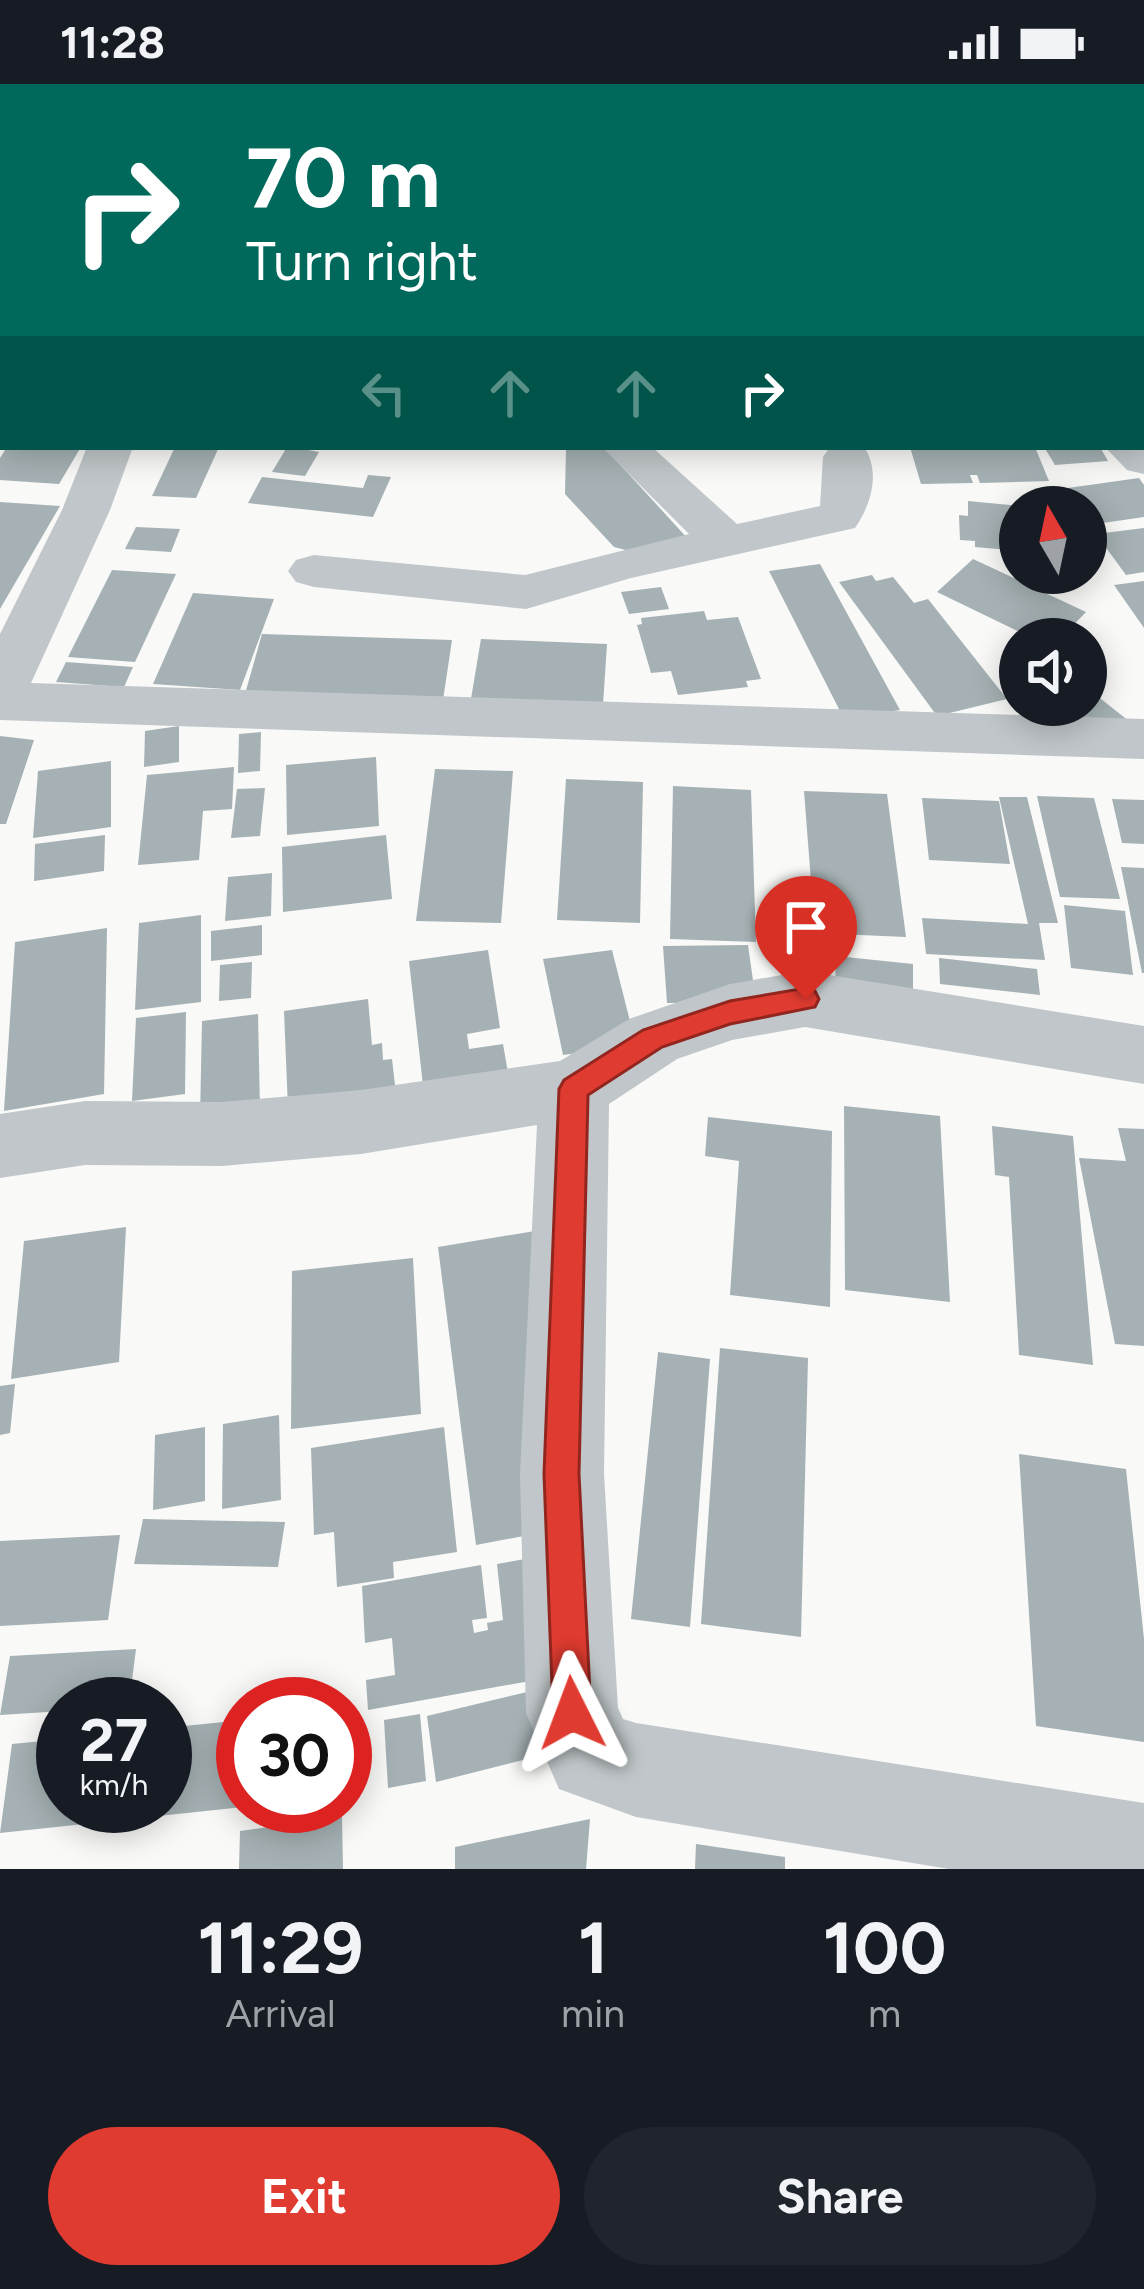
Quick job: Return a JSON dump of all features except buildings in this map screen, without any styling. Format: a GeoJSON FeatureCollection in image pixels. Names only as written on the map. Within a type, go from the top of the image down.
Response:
{"type":"FeatureCollection","features":[{"type":"Feature","properties":{"kind":"street"},"geometry":{"type":"LineString","coordinates":[[0,690],[86,510],[109,450]]}},
{"type":"Feature","properties":{"kind":"street"},"geometry":{"type":"LineString","coordinates":[[628,450],[725,540]]}},
{"type":"Feature","properties":{"kind":"street"},"geometry":{"type":"LineString","coordinates":[[314,571],[526,592],[725,540],[838,518],[847,501],[847,457]]}},
{"type":"Feature","properties":{"kind":"street"},"geometry":{"type":"LineString","coordinates":[[0,701],[1144,739]]}},
{"type":"Feature","properties":{"kind":"street"},"geometry":{"type":"LineString","coordinates":[[0,1146],[85,1133],[222,1134],[362,1122],[574,1089],[652,1039],[730,1012],[806,999],[1144,1055]]}},
{"type":"Feature","properties":{"kind":"street"},"geometry":{"type":"LineString","coordinates":[[574,1089],[562,1474],[572,1713],[592,1756],[636,1770],[1144,1852]]}},
{"type":"Feature","properties":{"kind":"route"},"geometry":{"type":"LineString","coordinates":[[572,1713],[562,1474],[574,1089],[652,1039],[730,1012],[806,999]]}}]}
